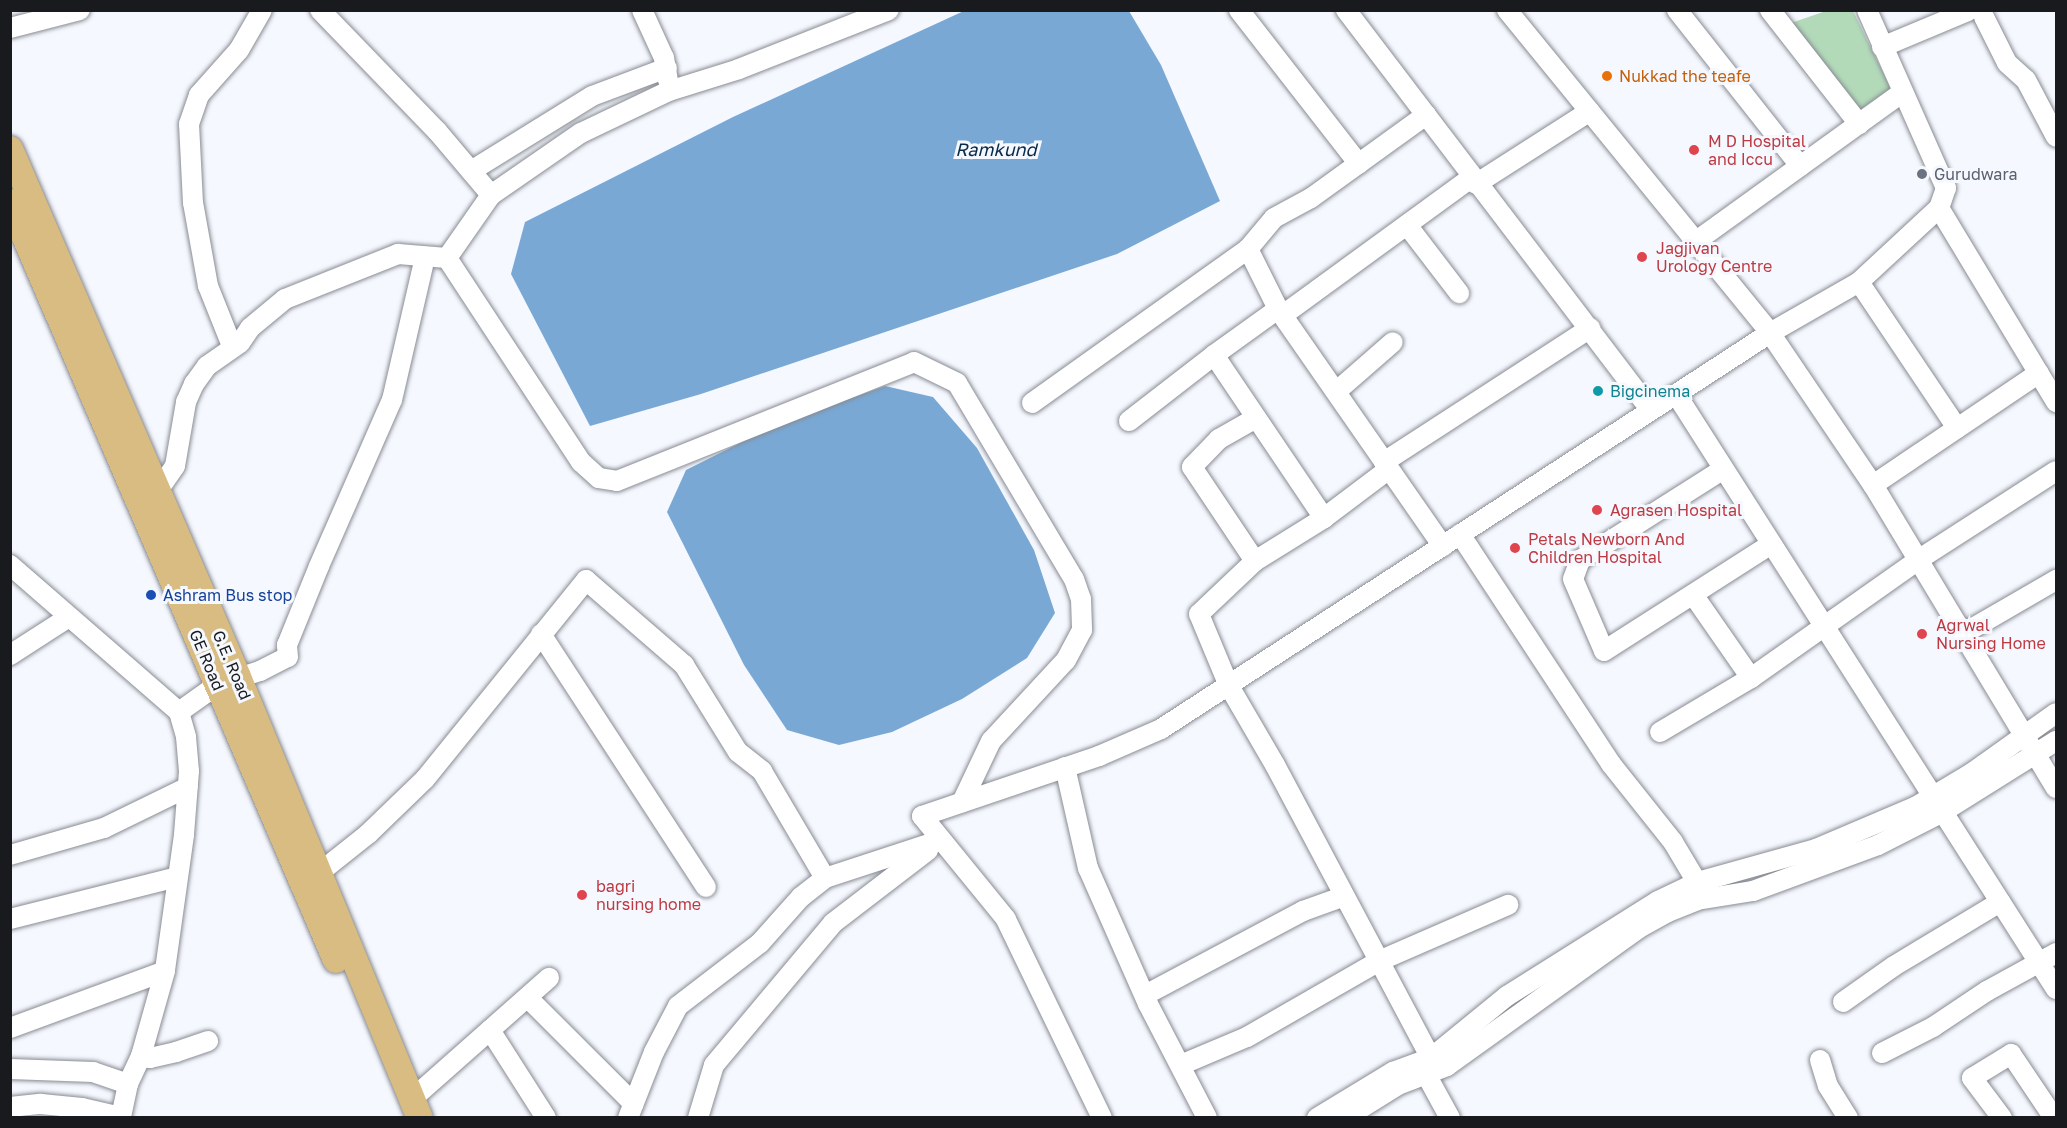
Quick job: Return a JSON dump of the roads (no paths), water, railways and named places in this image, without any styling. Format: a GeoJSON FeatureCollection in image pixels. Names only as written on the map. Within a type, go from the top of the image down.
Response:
{"type":"FeatureCollection","features":[{"type":"Feature","properties":{"kind":"main road"},"geometry":{"type":"LineString","coordinates":[[10,149],[150,501]]}},
{"type":"Feature","properties":{"kind":"main road","name":"GE Road"},"geometry":{"type":"LineString","coordinates":[[10,202],[150,501],[412,1111]]}},
{"type":"Feature","properties":{"kind":"main road","name":"G.E. Road"},"geometry":{"type":"LineString","coordinates":[[227,681],[319,873],[412,1111]]}},
{"type":"Feature","properties":{"kind":"street"},"geometry":{"type":"LineString","coordinates":[[10,28],[80,10]]}},
{"type":"Feature","properties":{"kind":"street"},"geometry":{"type":"LineString","coordinates":[[232,346],[208,286],[193,203],[189,124],[199,95],[239,50],[262,10]]}},
{"type":"Feature","properties":{"kind":"street"},"geometry":{"type":"LineString","coordinates":[[320,10],[491,195]]}},
{"type":"Feature","properties":{"kind":"street"},"geometry":{"type":"LineString","coordinates":[[642,10],[667,68],[669,91]]}},
{"type":"Feature","properties":{"kind":"street"},"geometry":{"type":"LineString","coordinates":[[447,258],[491,195],[581,133],[669,91],[739,69],[889,10]]}},
{"type":"Feature","properties":{"kind":"street"},"geometry":{"type":"LineString","coordinates":[[1239,10],[1359,164]]}},
{"type":"Feature","properties":{"kind":"street"},"geometry":{"type":"LineString","coordinates":[[1346,10],[1474,181],[1590,328],[1651,410]]}},
{"type":"Feature","properties":{"kind":"street"},"geometry":{"type":"LineString","coordinates":[[1507,10],[1770,333],[1873,485],[1961,635],[2056,788]]}},
{"type":"Feature","properties":{"kind":"street"},"geometry":{"type":"LineString","coordinates":[[1677,10],[1800,166]]}},
{"type":"Feature","properties":{"kind":"street"},"geometry":{"type":"LineString","coordinates":[[1770,10],[1859,124]]}},
{"type":"Feature","properties":{"kind":"street"},"geometry":{"type":"LineString","coordinates":[[1102,1118],[1006,919],[922,816],[1065,767],[1161,729],[1770,333],[1859,282],[1939,208],[1946,188],[1867,10]]}},
{"type":"Feature","properties":{"kind":"street"},"geometry":{"type":"LineString","coordinates":[[1882,47],[1979,12],[2007,63],[2026,80],[2056,137]]}},
{"type":"Feature","properties":{"kind":"street"},"geometry":{"type":"LineString","coordinates":[[471,171],[592,96],[667,68]]}},
{"type":"Feature","properties":{"kind":"street"},"geometry":{"type":"LineString","coordinates":[[1695,242],[1903,92]]}},
{"type":"Feature","properties":{"kind":"street"},"geometry":{"type":"LineString","coordinates":[[1129,421],[1214,356],[1407,225],[1474,181],[1590,111]]}},
{"type":"Feature","properties":{"kind":"street"},"geometry":{"type":"LineString","coordinates":[[1032,403],[1248,249],[1274,218],[1359,164],[1426,115]]}},
{"type":"Feature","properties":{"kind":"street"},"geometry":{"type":"LineString","coordinates":[[1939,208],[2056,402]]}},
{"type":"Feature","properties":{"kind":"street"},"geometry":{"type":"LineString","coordinates":[[1407,225],[1459,292]]}},
{"type":"Feature","properties":{"kind":"street"},"geometry":{"type":"LineString","coordinates":[[1248,249],[1280,312],[1338,391],[1443,546]]}},
{"type":"Feature","properties":{"kind":"street"},"geometry":{"type":"LineString","coordinates":[[150,501],[175,466],[186,402],[194,384],[207,366],[232,346],[240,343],[265,312],[311,286],[340,279],[398,254],[447,258]]}},
{"type":"Feature","properties":{"kind":"street"},"geometry":{"type":"LineString","coordinates":[[179,712],[227,681],[260,671],[288,657],[287,645],[392,400],[407,323],[422,282],[425,256]]}},
{"type":"Feature","properties":{"kind":"street"},"geometry":{"type":"LineString","coordinates":[[447,258],[581,462],[599,478],[617,481],[914,362],[957,383],[1074,579],[1081,599],[1082,630],[1066,660],[990,741],[962,802]]}},
{"type":"Feature","properties":{"kind":"street"},"geometry":{"type":"LineString","coordinates":[[1859,282],[1957,428]]}},
{"type":"Feature","properties":{"kind":"street"},"geometry":{"type":"LineString","coordinates":[[1450,1118],[1429,1067],[1379,961],[1342,897],[1275,765],[1229,686],[1199,614],[1255,561],[1324,518],[1386,465],[1590,328]]}},
{"type":"Feature","properties":{"kind":"street"},"geometry":{"type":"LineString","coordinates":[[1338,391],[1393,342]]}},
{"type":"Feature","properties":{"kind":"street"},"geometry":{"type":"LineString","coordinates":[[1214,356],[1324,518]]}},
{"type":"Feature","properties":{"kind":"street"},"geometry":{"type":"LineString","coordinates":[[1873,485],[2039,373]]}},
{"type":"Feature","properties":{"kind":"street"},"geometry":{"type":"LineString","coordinates":[[1676,394],[1936,806],[2000,902],[2048,958],[2056,989]]}},
{"type":"Feature","properties":{"kind":"street"},"geometry":{"type":"LineString","coordinates":[[1255,561],[1192,467],[1219,439],[1256,418]]}},
{"type":"Feature","properties":{"kind":"street"},"geometry":{"type":"LineString","coordinates":[[1722,470],[1580,560],[1573,579],[1604,651],[1694,596],[1771,544]]}},
{"type":"Feature","properties":{"kind":"street"},"geometry":{"type":"LineString","coordinates":[[1660,732],[1751,678],[1918,560],[2056,471]]}},
{"type":"Feature","properties":{"kind":"street"},"geometry":{"type":"LineString","coordinates":[[1460,534],[1611,764],[1673,842],[1702,890]]}},
{"type":"Feature","properties":{"kind":"street"},"geometry":{"type":"LineString","coordinates":[[10,1107],[82,1108],[121,1117],[128,1084],[141,1056],[165,971],[188,787],[186,737],[179,712],[69,617],[14,574]]}},
{"type":"Feature","properties":{"kind":"street"},"geometry":{"type":"LineString","coordinates":[[319,873],[368,834],[425,780],[541,633],[586,580],[684,665],[738,752],[762,771],[825,878]]}},
{"type":"Feature","properties":{"kind":"street"},"geometry":{"type":"LineString","coordinates":[[1961,635],[2056,580]]}},
{"type":"Feature","properties":{"kind":"street"},"geometry":{"type":"LineString","coordinates":[[1694,596],[1751,678]]}},
{"type":"Feature","properties":{"kind":"street"},"geometry":{"type":"LineString","coordinates":[[10,655],[69,617]]}},
{"type":"Feature","properties":{"kind":"street"},"geometry":{"type":"LineString","coordinates":[[541,633],[706,887]]}},
{"type":"Feature","properties":{"kind":"street"},"geometry":{"type":"LineString","coordinates":[[1936,806],[2056,713]]}},
{"type":"Feature","properties":{"kind":"street"},"geometry":{"type":"LineString","coordinates":[[1346,1118],[1429,1067],[1507,996],[1658,901],[1702,890],[1936,806],[2036,755],[2056,741]]}},
{"type":"Feature","properties":{"kind":"street"},"geometry":{"type":"LineString","coordinates":[[1065,767],[1088,868],[1172,1052],[1182,1065],[1207,1118]]}},
{"type":"Feature","properties":{"kind":"street"},"geometry":{"type":"LineString","coordinates":[[10,855],[105,828],[188,787]]}},
{"type":"Feature","properties":{"kind":"street"},"geometry":{"type":"LineString","coordinates":[[529,999],[631,1111],[678,1005],[760,943],[801,897],[825,878],[941,840]]}},
{"type":"Feature","properties":{"kind":"street"},"geometry":{"type":"LineString","coordinates":[[698,1118],[714,1065],[833,923],[941,840]]}},
{"type":"Feature","properties":{"kind":"street"},"geometry":{"type":"LineString","coordinates":[[10,919],[177,877]]}},
{"type":"Feature","properties":{"kind":"street"},"geometry":{"type":"LineString","coordinates":[[1147,994],[1303,911],[1342,897]]}},
{"type":"Feature","properties":{"kind":"street"},"geometry":{"type":"LineString","coordinates":[[1843,1002],[1894,966],[2000,902]]}},
{"type":"Feature","properties":{"kind":"street"},"geometry":{"type":"LineString","coordinates":[[1182,1065],[1247,1037],[1379,961],[1508,905]]}},
{"type":"Feature","properties":{"kind":"street"},"geometry":{"type":"LineString","coordinates":[[1882,1053],[2048,958]]}},
{"type":"Feature","properties":{"kind":"street"},"geometry":{"type":"LineString","coordinates":[[10,1028],[165,971]]}},
{"type":"Feature","properties":{"kind":"street"},"geometry":{"type":"LineString","coordinates":[[412,1111],[490,1030],[529,999],[549,978]]}},
{"type":"Feature","properties":{"kind":"street"},"geometry":{"type":"LineString","coordinates":[[490,1030],[546,1118]]}},
{"type":"Feature","properties":{"kind":"street"},"geometry":{"type":"LineString","coordinates":[[141,1056],[150,1058],[208,1041]]}},
{"type":"Feature","properties":{"kind":"street"},"geometry":{"type":"LineString","coordinates":[[2002,1118],[1972,1078],[2011,1054],[2054,1118]]}},
{"type":"Feature","properties":{"kind":"street"},"geometry":{"type":"LineString","coordinates":[[1820,1060],[1828,1086],[1848,1118]]}},
{"type":"Feature","properties":{"kind":"street"},"geometry":{"type":"LineString","coordinates":[[1317,1118],[1393,1072],[1429,1067]]}},
{"type":"Feature","properties":{"kind":"street"},"geometry":{"type":"LineString","coordinates":[[10,1069],[93,1072],[128,1084]]}},
{"type":"Feature","properties":{"kind":"water","name":"Ramkund"},"geometry":{"type":"Polygon","coordinates":[[[966,10],[1129,11],[1161,65],[1220,201],[1117,254],[701,394],[590,426],[511,274],[525,222],[733,117],[966,10]]]}},
{"type":"Feature","properties":{"kind":"water"},"geometry":{"type":"Polygon","coordinates":[[[885,386],[933,397],[977,448],[1034,550],[1055,613],[1027,658],[962,699],[892,732],[839,745],[787,730],[744,665],[667,512],[686,470],[774,426],[885,386]]]}},
{"type":"Feature","properties":{"kind":"place","name":"Nukkad the teafe"},"geometry":{"type":"Point","coordinates":[1607,76]}},
{"type":"Feature","properties":{"kind":"place","name":"M D Hospital and Iccu"},"geometry":{"type":"Point","coordinates":[1694,150]}},
{"type":"Feature","properties":{"kind":"place","name":"Gurudwara"},"geometry":{"type":"Point","coordinates":[1922,174]}},
{"type":"Feature","properties":{"kind":"place","name":"Jagjivan Urology Centre"},"geometry":{"type":"Point","coordinates":[1642,257]}},
{"type":"Feature","properties":{"kind":"place","name":"Bigcinema"},"geometry":{"type":"Point","coordinates":[1598,391]}},
{"type":"Feature","properties":{"kind":"place","name":"Agrasen Hospital"},"geometry":{"type":"Point","coordinates":[1597,510]}},
{"type":"Feature","properties":{"kind":"place","name":"Petals Newborn And Children Hospital"},"geometry":{"type":"Point","coordinates":[1515,548]}},
{"type":"Feature","properties":{"kind":"place","name":"Ashram Bus stop"},"geometry":{"type":"Point","coordinates":[151,595]}},
{"type":"Feature","properties":{"kind":"place","name":"Agrwal Nursing Home"},"geometry":{"type":"Point","coordinates":[1922,634]}},
{"type":"Feature","properties":{"kind":"place","name":"bagri nursing home"},"geometry":{"type":"Point","coordinates":[582,895]}}]}
